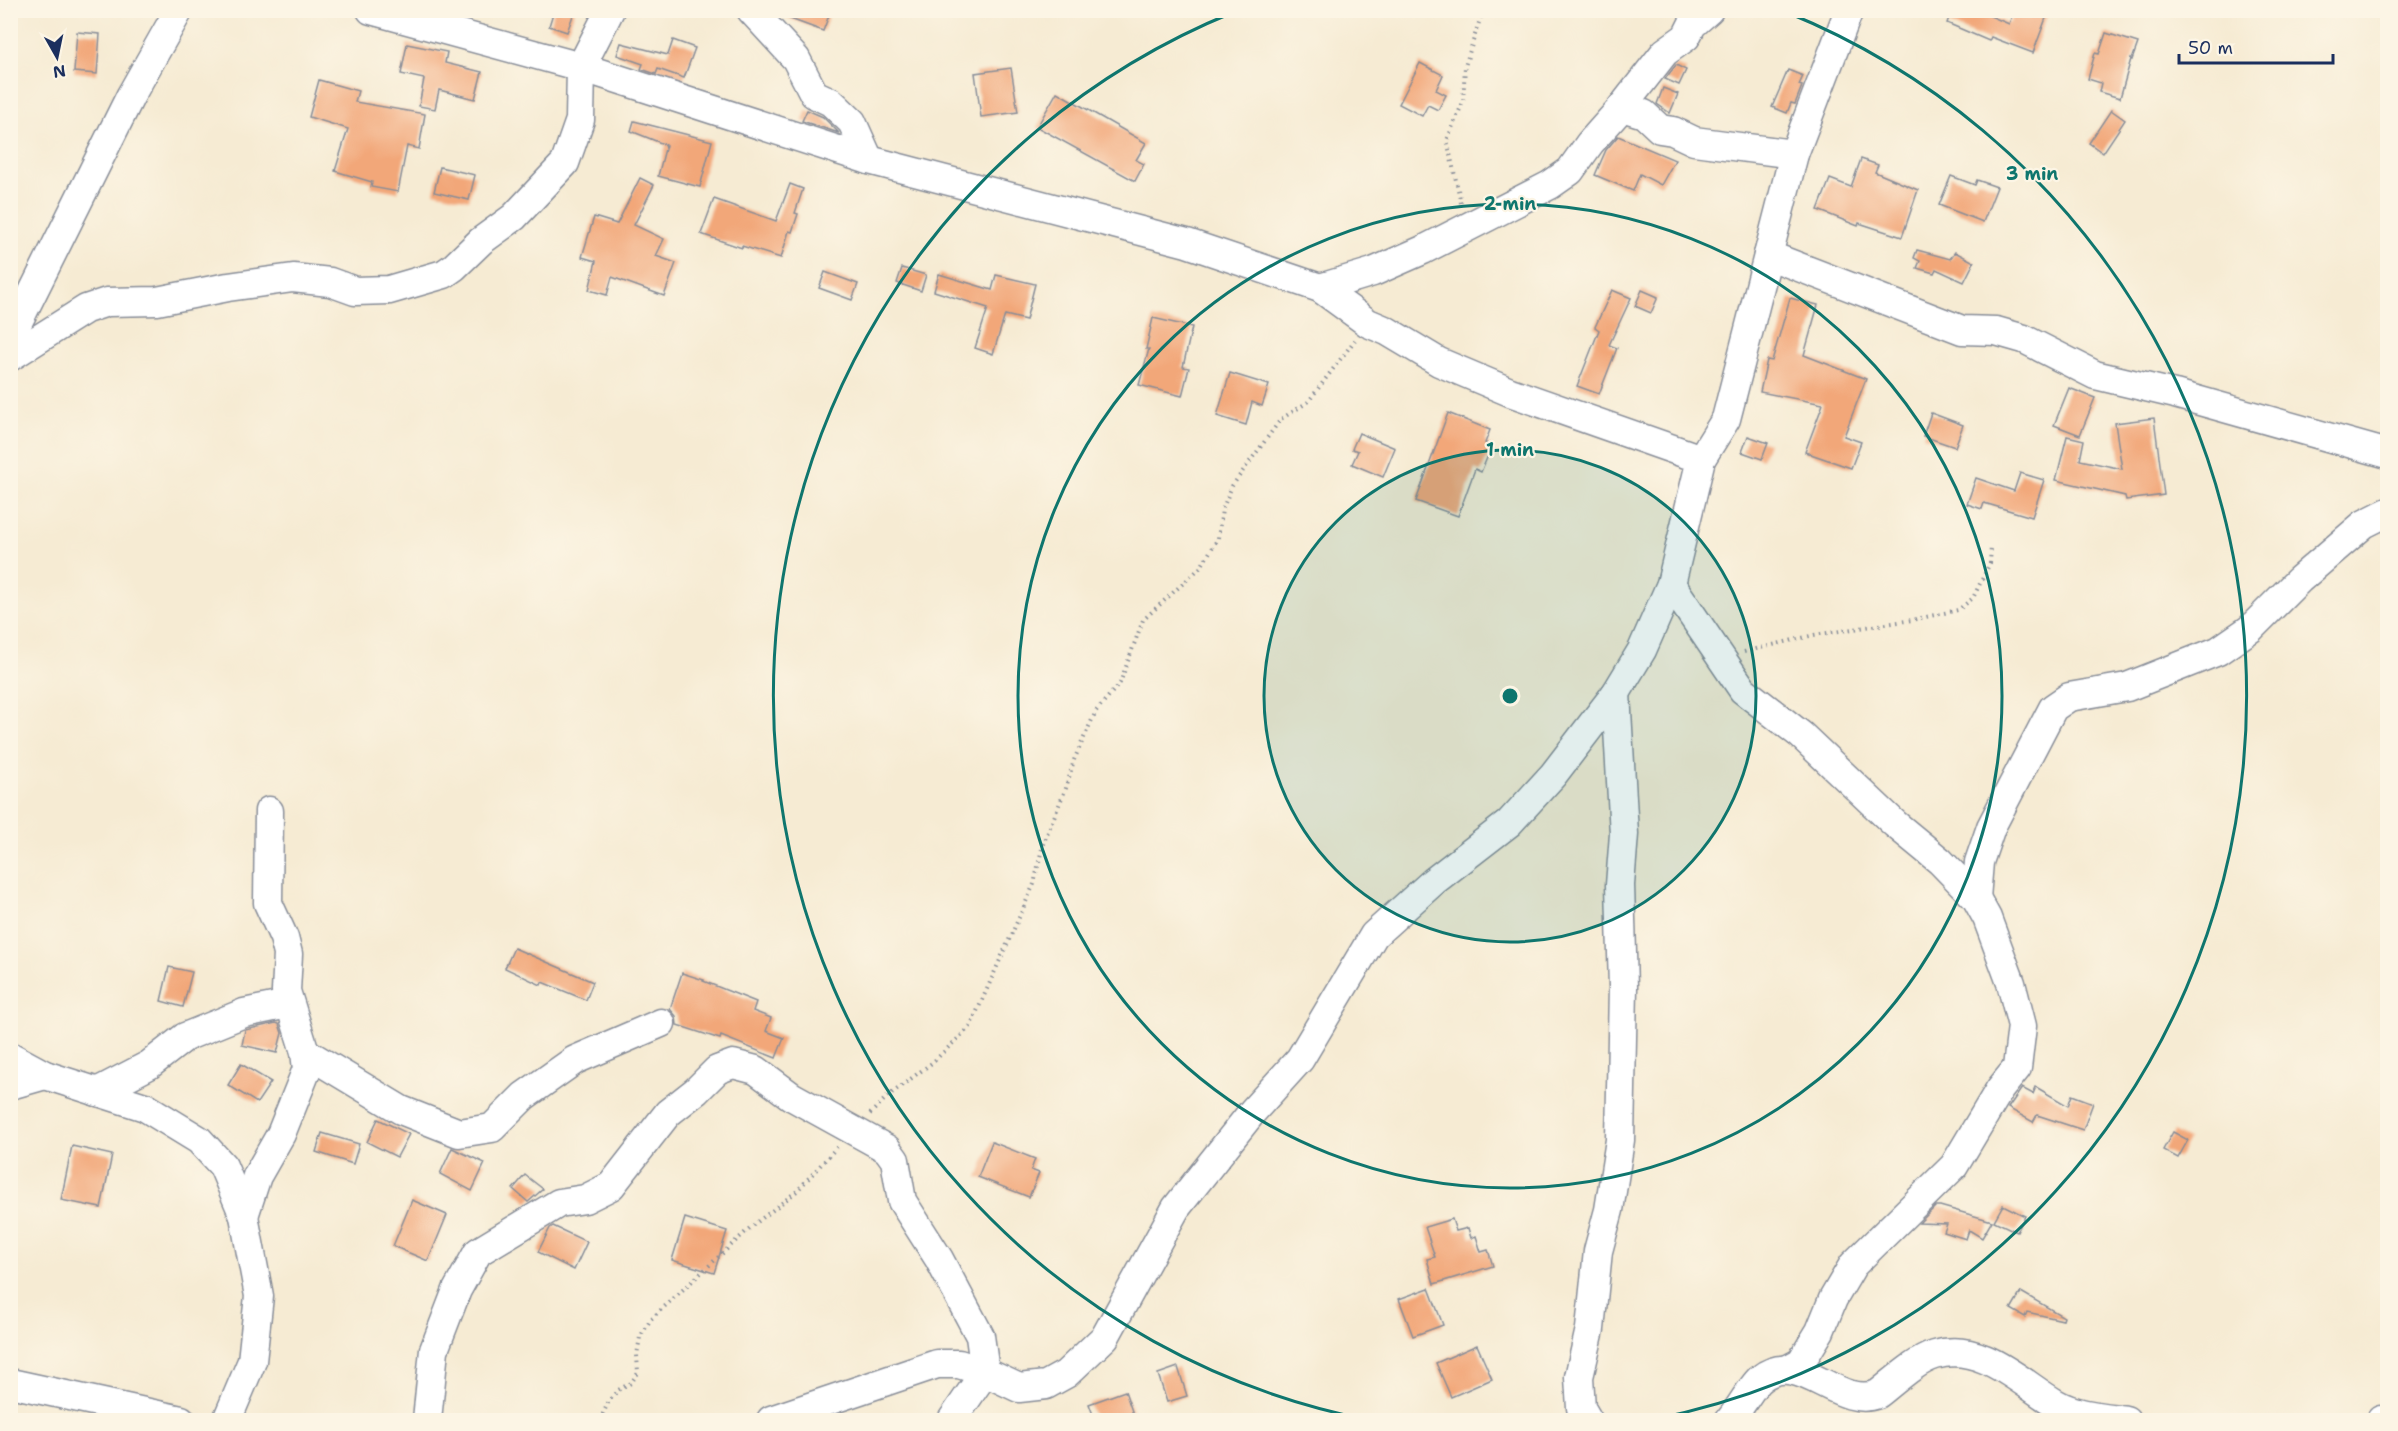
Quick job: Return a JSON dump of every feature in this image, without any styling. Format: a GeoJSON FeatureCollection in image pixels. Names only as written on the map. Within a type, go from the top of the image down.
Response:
{"type":"FeatureCollection","features":[{"type":"Feature","properties":{"kind":"street"},"geometry":{"type":"LineString","coordinates":[[10,338],[131,95],[178,10]]}},
{"type":"Feature","properties":{"kind":"street"},"geometry":{"type":"LineString","coordinates":[[371,10],[404,15],[581,67],[868,160],[1187,243],[1320,288],[1368,323],[1439,362],[1510,392],[1701,459]]}},
{"type":"Feature","properties":{"kind":"street"},"geometry":{"type":"LineString","coordinates":[[10,357],[86,309],[107,302],[157,301],[228,287],[293,278],[330,282],[355,291],[389,290],[444,274],[481,241],[514,217],[566,163],[580,120],[581,67],[610,10]]}},
{"type":"Feature","properties":{"kind":"street"},"geometry":{"type":"LineString","coordinates":[[751,10],[796,59],[814,94],[831,102],[852,122],[868,160]]}},
{"type":"Feature","properties":{"kind":"street"},"geometry":{"type":"LineString","coordinates":[[1320,288],[1373,272],[1424,250],[1550,185],[1570,171],[1590,143],[1665,52],[1686,37],[1692,26],[1709,10]]}},
{"type":"Feature","properties":{"kind":"street"},"geometry":{"type":"LineString","coordinates":[[771,1420],[937,1364],[959,1364],[985,1372],[1019,1388],[1046,1385],[1066,1374],[1105,1337],[1176,1208],[1253,1111],[1300,1059],[1374,935],[1434,881],[1509,823],[1553,775],[1616,693],[1642,650],[1671,584],[1701,459],[1726,419],[1794,154],[1850,10]]}},
{"type":"Feature","properties":{"kind":"street"},"geometry":{"type":"LineString","coordinates":[[1622,107],[1644,114],[1660,129],[1673,131],[1694,141],[1794,154]]}},
{"type":"Feature","properties":{"kind":"street"},"geometry":{"type":"LineString","coordinates":[[1768,255],[1962,330],[1996,331],[2024,339],[2095,375],[2175,394],[2388,454]]}},
{"type":"Feature","properties":{"kind":"street"},"geometry":{"type":"LineString","coordinates":[[1976,898],[1979,862],[1991,827],[2053,708],[2069,697],[2127,687],[2218,651],[2250,629],[2299,580],[2364,524],[2388,512]]}},
{"type":"Feature","properties":{"kind":"street"},"geometry":{"type":"LineString","coordinates":[[1671,584],[1743,690],[1801,735],[1895,824],[1940,861],[1976,898],[1987,918],[2011,983],[2022,1026],[2016,1068],[1994,1098],[1954,1166],[1852,1265],[1801,1362],[1759,1379],[1730,1420]]}},
{"type":"Feature","properties":{"kind":"street"},"geometry":{"type":"LineString","coordinates":[[1588,1420],[1581,1408],[1579,1377],[1590,1329],[1598,1251],[1609,1210],[1620,1140],[1623,987],[1620,885],[1624,834],[1616,693]]}},
{"type":"Feature","properties":{"kind":"street"},"geometry":{"type":"LineString","coordinates":[[244,1216],[257,1176],[281,1134],[307,1069],[305,1052],[288,1004],[285,973],[288,954],[284,938],[268,903],[269,811]]}},
{"type":"Feature","properties":{"kind":"street"},"geometry":{"type":"LineString","coordinates":[[97,1092],[149,1065],[185,1037],[244,1013],[288,1004]]}},
{"type":"Feature","properties":{"kind":"street"},"geometry":{"type":"LineString","coordinates":[[305,1052],[401,1110],[459,1133],[492,1128],[524,1096],[575,1060],[661,1023]]}},
{"type":"Feature","properties":{"kind":"street"},"geometry":{"type":"LineString","coordinates":[[10,1056],[45,1075],[145,1107],[199,1140],[223,1166],[244,1216],[258,1296],[252,1361],[227,1420]]}},
{"type":"Feature","properties":{"kind":"street"},"geometry":{"type":"LineString","coordinates":[[427,1420],[434,1350],[457,1290],[478,1252],[559,1203],[585,1199],[611,1186],[668,1113],[696,1091],[717,1070],[733,1064],[756,1070],[791,1096],[887,1149],[895,1160],[902,1201],[939,1259],[980,1336],[985,1372],[952,1420]]}},
{"type":"Feature","properties":{"kind":"street"},"geometry":{"type":"LineString","coordinates":[[10,1085],[45,1075]]}},
{"type":"Feature","properties":{"kind":"street"},"geometry":{"type":"LineString","coordinates":[[1790,1368],[1851,1395],[1869,1397],[1878,1394],[1934,1355],[1954,1351],[1988,1359],[2033,1386],[2056,1404],[2093,1415],[2126,1420]]}},
{"type":"Feature","properties":{"kind":"street"},"geometry":{"type":"LineString","coordinates":[[10,1383],[181,1420]]}},
{"type":"Feature","properties":{"kind":"street"},"geometry":{"type":"LineString","coordinates":[[2381,1420],[2388,1420]]}},
{"type":"Feature","properties":{"kind":"path"},"geometry":{"type":"LineString","coordinates":[[1465,228],[1448,140],[1463,102],[1465,66],[1484,10]]}},
{"type":"Feature","properties":{"kind":"path"},"geometry":{"type":"LineString","coordinates":[[600,1420],[609,1401],[618,1390],[631,1383],[638,1373],[637,1355],[640,1337],[651,1319],[751,1227],[797,1191],[888,1096],[933,1062],[970,1027],[1034,884],[1043,844],[1066,788],[1074,760],[1096,711],[1120,683],[1143,620],[1201,567],[1218,538],[1222,510],[1232,486],[1281,419],[1308,402],[1368,323]]}},
{"type":"Feature","properties":{"kind":"path"},"geometry":{"type":"LineString","coordinates":[[1722,658],[1814,634],[1912,620],[1959,610],[1973,598],[1990,563],[1991,546]]}},
{"type":"Feature","properties":{"kind":"building"},"geometry":{"type":"Polygon","coordinates":[[[554,10],[575,10],[567,32],[549,26],[554,10]]]}},
{"type":"Feature","properties":{"kind":"building"},"geometry":{"type":"Polygon","coordinates":[[[774,10],[831,10],[823,31],[777,14],[774,10]]]}},
{"type":"Feature","properties":{"kind":"building"},"geometry":{"type":"Polygon","coordinates":[[[1952,10],[1976,10],[2009,24],[2014,10],[2049,10],[2033,53],[1991,37],[1989,41],[1947,23],[1952,10]]]}},
{"type":"Feature","properties":{"kind":"building"},"geometry":{"type":"Polygon","coordinates":[[[77,32],[100,34],[97,74],[74,72],[77,32]]]}},
{"type":"Feature","properties":{"kind":"building"},"geometry":{"type":"Polygon","coordinates":[[[2106,33],[2138,43],[2120,98],[2099,92],[2101,83],[2088,79],[2095,53],[2099,54],[2106,33]]]}},
{"type":"Feature","properties":{"kind":"building"},"geometry":{"type":"Polygon","coordinates":[[[673,40],[695,48],[684,78],[658,69],[656,74],[641,69],[643,64],[617,55],[621,43],[668,55],[673,40]]]}},
{"type":"Feature","properties":{"kind":"building"},"geometry":{"type":"Polygon","coordinates":[[[407,44],[447,52],[445,63],[482,72],[475,99],[439,90],[435,109],[419,106],[424,79],[401,74],[407,44]]]}},
{"type":"Feature","properties":{"kind":"building"},"geometry":{"type":"Polygon","coordinates":[[[1420,63],[1443,75],[1436,90],[1446,95],[1438,110],[1428,105],[1422,116],[1399,104],[1420,63]]]}},
{"type":"Feature","properties":{"kind":"building"},"geometry":{"type":"Polygon","coordinates":[[[1676,65],[1686,70],[1679,85],[1665,79],[1676,65]]]}},
{"type":"Feature","properties":{"kind":"building"},"geometry":{"type":"Polygon","coordinates":[[[1011,68],[1018,112],[981,117],[975,73],[1011,68]]]}},
{"type":"Feature","properties":{"kind":"building"},"geometry":{"type":"Polygon","coordinates":[[[1788,70],[1803,76],[1795,104],[1791,103],[1787,113],[1772,107],[1788,70]]]}},
{"type":"Feature","properties":{"kind":"building"},"geometry":{"type":"Polygon","coordinates":[[[319,80],[358,91],[355,102],[425,114],[419,149],[407,146],[398,192],[371,187],[372,182],[335,171],[348,129],[309,117],[319,80]]]}},
{"type":"Feature","properties":{"kind":"building"},"geometry":{"type":"Polygon","coordinates":[[[1663,88],[1678,94],[1670,113],[1657,104],[1663,88]]]}},
{"type":"Feature","properties":{"kind":"building"},"geometry":{"type":"Polygon","coordinates":[[[1057,92],[1146,143],[1136,160],[1144,164],[1135,181],[1037,127],[1057,92]]]}},
{"type":"Feature","properties":{"kind":"building"},"geometry":{"type":"Polygon","coordinates":[[[807,110],[823,117],[839,133],[802,121],[807,110]]]}},
{"type":"Feature","properties":{"kind":"building"},"geometry":{"type":"Polygon","coordinates":[[[2111,110],[2125,120],[2103,153],[2089,143],[2111,110]]]}},
{"type":"Feature","properties":{"kind":"building"},"geometry":{"type":"Polygon","coordinates":[[[634,121],[712,141],[700,187],[658,176],[666,145],[631,131],[634,121]]]}},
{"type":"Feature","properties":{"kind":"building"},"geometry":{"type":"Polygon","coordinates":[[[1618,136],[1675,160],[1661,185],[1640,174],[1633,191],[1595,175],[1606,150],[1618,136]]]}},
{"type":"Feature","properties":{"kind":"building"},"geometry":{"type":"Polygon","coordinates":[[[1861,159],[1878,165],[1875,172],[1918,190],[1902,237],[1859,223],[1858,226],[1818,210],[1830,179],[1851,187],[1861,159]]]}},
{"type":"Feature","properties":{"kind":"building"},"geometry":{"type":"Polygon","coordinates":[[[440,167],[475,175],[469,200],[434,192],[440,167]]]}},
{"type":"Feature","properties":{"kind":"building"},"geometry":{"type":"Polygon","coordinates":[[[1951,176],[1975,185],[1977,180],[1997,187],[1983,222],[1939,205],[1951,176]]]}},
{"type":"Feature","properties":{"kind":"building"},"geometry":{"type":"Polygon","coordinates":[[[640,178],[654,185],[634,225],[664,239],[656,256],[676,263],[664,296],[612,277],[607,295],[589,290],[596,261],[582,257],[594,217],[617,224],[640,178]]]}},
{"type":"Feature","properties":{"kind":"building"},"geometry":{"type":"Polygon","coordinates":[[[790,184],[803,189],[795,213],[798,214],[792,232],[789,231],[781,258],[701,234],[714,199],[776,221],[790,184]]]}},
{"type":"Feature","properties":{"kind":"building"},"geometry":{"type":"Polygon","coordinates":[[[1917,250],[1950,259],[1955,252],[1974,262],[1964,282],[1936,269],[1934,273],[1917,268],[1920,261],[1914,258],[1917,250]]]}},
{"type":"Feature","properties":{"kind":"building"},"geometry":{"type":"Polygon","coordinates":[[[902,268],[926,275],[921,291],[897,283],[902,268]]]}},
{"type":"Feature","properties":{"kind":"building"},"geometry":{"type":"Polygon","coordinates":[[[825,272],[858,284],[852,300],[819,288],[825,272]]]}},
{"type":"Feature","properties":{"kind":"building"},"geometry":{"type":"Polygon","coordinates":[[[939,274],[992,290],[996,275],[1035,284],[1026,320],[1005,315],[993,354],[975,348],[988,308],[934,291],[939,274]]]}},
{"type":"Feature","properties":{"kind":"building"},"geometry":{"type":"Polygon","coordinates":[[[1612,290],[1631,298],[1609,345],[1617,348],[1599,394],[1577,386],[1599,330],[1595,327],[1612,290]]]}},
{"type":"Feature","properties":{"kind":"building"},"geometry":{"type":"Polygon","coordinates":[[[1642,290],[1658,297],[1651,313],[1635,306],[1642,290]]]}},
{"type":"Feature","properties":{"kind":"building"},"geometry":{"type":"Polygon","coordinates":[[[1790,298],[1818,305],[1804,355],[1866,379],[1844,436],[1861,442],[1851,468],[1805,452],[1823,404],[1760,392],[1767,360],[1772,361],[1790,298]]]}},
{"type":"Feature","properties":{"kind":"building"},"geometry":{"type":"Polygon","coordinates":[[[1153,318],[1192,327],[1183,367],[1189,368],[1182,396],[1139,385],[1149,349],[1146,349],[1153,318]]]}},
{"type":"Feature","properties":{"kind":"building"},"geometry":{"type":"Polygon","coordinates":[[[1230,373],[1269,385],[1262,406],[1252,402],[1246,425],[1217,416],[1230,373]]]}},
{"type":"Feature","properties":{"kind":"building"},"geometry":{"type":"Polygon","coordinates":[[[2069,388],[2095,398],[2080,435],[2054,425],[2069,388]]]}},
{"type":"Feature","properties":{"kind":"building"},"geometry":{"type":"Polygon","coordinates":[[[1448,413],[1490,430],[1485,443],[1492,446],[1481,472],[1475,469],[1458,516],[1416,501],[1448,413]]]}},
{"type":"Feature","properties":{"kind":"building"},"geometry":{"type":"Polygon","coordinates":[[[1931,413],[1963,425],[1955,447],[1923,436],[1931,413]]]}},
{"type":"Feature","properties":{"kind":"building"},"geometry":{"type":"Polygon","coordinates":[[[2154,418],[2164,495],[2126,500],[2125,496],[2056,480],[2067,436],[2084,440],[2080,460],[2122,469],[2115,423],[2154,418]]]}},
{"type":"Feature","properties":{"kind":"building"},"geometry":{"type":"Polygon","coordinates":[[[1359,433],[1395,448],[1383,477],[1352,464],[1358,451],[1352,449],[1359,433]]]}},
{"type":"Feature","properties":{"kind":"building"},"geometry":{"type":"Polygon","coordinates":[[[1748,436],[1768,443],[1762,459],[1742,452],[1748,436]]]}},
{"type":"Feature","properties":{"kind":"building"},"geometry":{"type":"Polygon","coordinates":[[[2020,473],[2044,480],[2032,517],[1984,503],[1982,509],[1967,504],[1976,478],[2014,491],[2020,473]]]}},
{"type":"Feature","properties":{"kind":"building"},"geometry":{"type":"Polygon","coordinates":[[[514,948],[593,982],[586,1000],[542,982],[541,985],[505,968],[514,948]]]}},
{"type":"Feature","properties":{"kind":"building"},"geometry":{"type":"Polygon","coordinates":[[[169,967],[192,972],[183,1007],[161,1001],[169,967]]]}},
{"type":"Feature","properties":{"kind":"building"},"geometry":{"type":"Polygon","coordinates":[[[682,973],[756,1002],[753,1011],[771,1018],[766,1031],[784,1038],[776,1058],[721,1036],[720,1039],[677,1025],[676,1016],[670,1009],[682,973]]]}},
{"type":"Feature","properties":{"kind":"building"},"geometry":{"type":"Polygon","coordinates":[[[279,1024],[282,1033],[277,1053],[242,1045],[245,1030],[279,1024]]]}},
{"type":"Feature","properties":{"kind":"building"},"geometry":{"type":"Polygon","coordinates":[[[241,1064],[271,1082],[257,1103],[228,1085],[241,1064]]]}},
{"type":"Feature","properties":{"kind":"building"},"geometry":{"type":"Polygon","coordinates":[[[2036,1087],[2068,1106],[2072,1095],[2093,1103],[2083,1130],[2037,1115],[2033,1122],[2008,1108],[2022,1088],[2033,1094],[2036,1087]]]}},
{"type":"Feature","properties":{"kind":"building"},"geometry":{"type":"Polygon","coordinates":[[[378,1119],[409,1134],[397,1157],[367,1142],[378,1119]]]}},
{"type":"Feature","properties":{"kind":"building"},"geometry":{"type":"Polygon","coordinates":[[[2173,1132],[2188,1140],[2178,1158],[2163,1150],[2173,1132]]]}},
{"type":"Feature","properties":{"kind":"building"},"geometry":{"type":"Polygon","coordinates":[[[322,1133],[359,1144],[353,1164],[316,1152],[322,1133]]]}},
{"type":"Feature","properties":{"kind":"building"},"geometry":{"type":"Polygon","coordinates":[[[992,1142],[1035,1159],[1031,1170],[1039,1173],[1029,1197],[978,1177],[992,1142]]]}},
{"type":"Feature","properties":{"kind":"building"},"geometry":{"type":"Polygon","coordinates":[[[72,1146],[112,1155],[101,1208],[61,1200],[72,1146]]]}},
{"type":"Feature","properties":{"kind":"building"},"geometry":{"type":"Polygon","coordinates":[[[452,1148],[485,1163],[472,1191],[440,1174],[452,1148]]]}},
{"type":"Feature","properties":{"kind":"building"},"geometry":{"type":"Polygon","coordinates":[[[525,1175],[543,1189],[528,1202],[513,1189],[525,1175]]]}},
{"type":"Feature","properties":{"kind":"building"},"geometry":{"type":"Polygon","coordinates":[[[412,1200],[447,1215],[428,1261],[393,1246],[412,1200]]]}},
{"type":"Feature","properties":{"kind":"building"},"geometry":{"type":"Polygon","coordinates":[[[2003,1205],[2025,1216],[2017,1232],[1994,1221],[2003,1205]]]}},
{"type":"Feature","properties":{"kind":"building"},"geometry":{"type":"Polygon","coordinates":[[[1936,1206],[1992,1221],[1982,1238],[1969,1230],[1966,1239],[1944,1232],[1947,1224],[1919,1223],[1936,1206]]]}},
{"type":"Feature","properties":{"kind":"building"},"geometry":{"type":"Polygon","coordinates":[[[685,1218],[727,1231],[714,1273],[672,1260],[685,1218]]]}},
{"type":"Feature","properties":{"kind":"building"},"geometry":{"type":"Polygon","coordinates":[[[1452,1219],[1456,1231],[1468,1228],[1471,1238],[1476,1236],[1481,1252],[1488,1250],[1493,1266],[1434,1284],[1427,1259],[1435,1257],[1425,1227],[1452,1219]]]}},
{"type":"Feature","properties":{"kind":"building"},"geometry":{"type":"Polygon","coordinates":[[[553,1226],[587,1242],[574,1270],[538,1252],[553,1226]]]}},
{"type":"Feature","properties":{"kind":"building"},"geometry":{"type":"Polygon","coordinates":[[[1429,1288],[1443,1325],[1413,1336],[1399,1299],[1429,1288]]]}},
{"type":"Feature","properties":{"kind":"building"},"geometry":{"type":"Polygon","coordinates":[[[2021,1292],[2064,1317],[2063,1320],[2027,1312],[2025,1317],[2011,1309],[2021,1292]]]}},
{"type":"Feature","properties":{"kind":"building"},"geometry":{"type":"Polygon","coordinates":[[[1477,1345],[1492,1379],[1451,1397],[1436,1363],[1477,1345]]]}},
{"type":"Feature","properties":{"kind":"building"},"geometry":{"type":"Polygon","coordinates":[[[1178,1367],[1187,1396],[1167,1402],[1158,1374],[1178,1367]]]}},
{"type":"Feature","properties":{"kind":"building"},"geometry":{"type":"Polygon","coordinates":[[[1125,1391],[1135,1420],[1095,1420],[1089,1404],[1125,1391]]]}}]}
